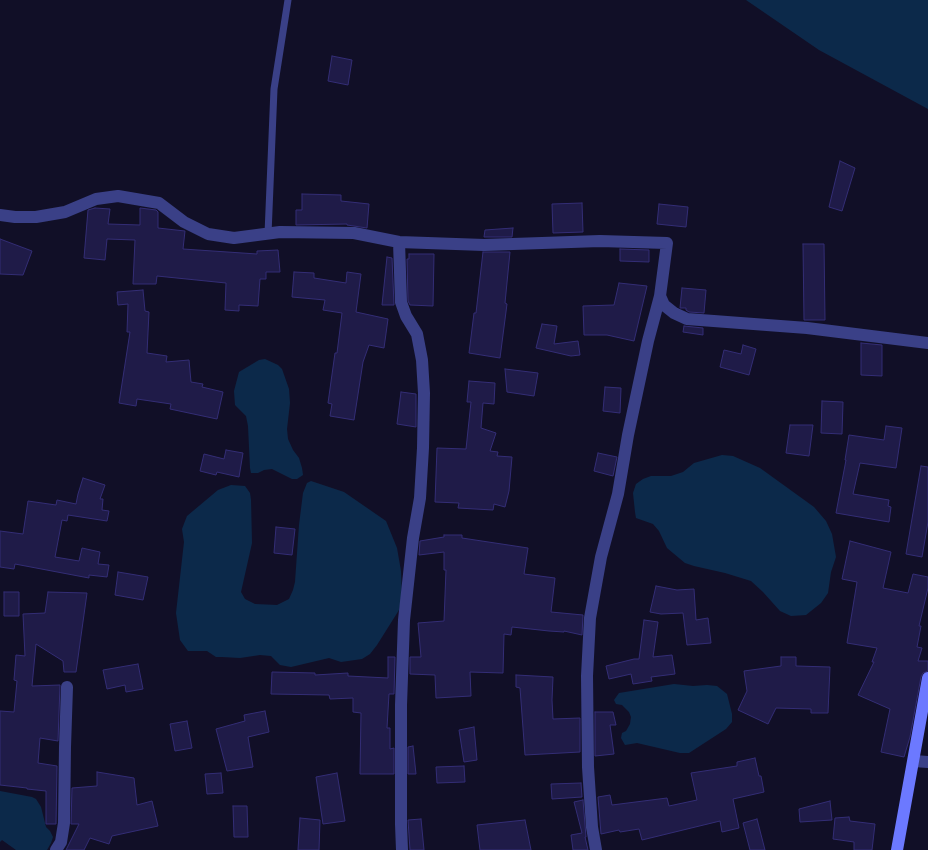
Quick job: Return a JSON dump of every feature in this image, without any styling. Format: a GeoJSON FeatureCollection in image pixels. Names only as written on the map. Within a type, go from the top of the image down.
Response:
{"type":"FeatureCollection","features":[{"type":"Feature","properties":{"kind":"street"},"geometry":{"type":"LineString","coordinates":[[0,215],[36,217],[65,212],[96,199],[118,196],[159,203],[184,222],[208,234],[234,238],[280,232],[354,233],[399,242],[484,245],[600,241],[667,243],[660,296],[648,341],[628,435],[618,494],[601,557],[590,618],[587,676],[588,759],[592,827],[596,850]]}},
{"type":"Feature","properties":{"kind":"street"},"geometry":{"type":"LineString","coordinates":[[399,242],[401,302],[406,316],[416,334],[422,360],[424,393],[420,498],[413,538],[404,620],[401,705],[400,824],[402,850]]}},
{"type":"Feature","properties":{"kind":"street"},"geometry":{"type":"LineString","coordinates":[[660,296],[664,305],[674,313],[687,319],[807,328],[928,343]]}},
{"type":"Feature","properties":{"kind":"street"},"geometry":{"type":"LineString","coordinates":[[897,850],[928,678]]}},
{"type":"Feature","properties":{"kind":"street"},"geometry":{"type":"LineString","coordinates":[[56,850],[61,842],[64,823],[67,687]]}},
{"type":"Feature","properties":{"kind":"street"},"geometry":{"type":"LineString","coordinates":[[914,761],[928,762]]}},
{"type":"Feature","properties":{"kind":"lane"},"geometry":{"type":"LineString","coordinates":[[268,234],[274,89],[288,0]]}},
{"type":"Feature","properties":{"kind":"water"},"geometry":{"type":"Polygon","coordinates":[[[746,0],[928,0],[928,109],[819,50],[746,0]]]}},
{"type":"Feature","properties":{"kind":"water"},"geometry":{"type":"Polygon","coordinates":[[[265,359],[278,365],[282,369],[289,389],[290,403],[287,429],[288,439],[299,458],[303,475],[297,479],[292,479],[272,469],[264,470],[258,473],[251,473],[246,416],[235,405],[234,391],[239,372],[259,360],[265,359]]]}},
{"type":"Feature","properties":{"kind":"water"},"geometry":{"type":"Polygon","coordinates":[[[722,455],[733,456],[760,468],[814,507],[826,521],[832,534],[836,557],[831,572],[828,593],[821,603],[806,615],[791,616],[780,611],[751,581],[685,563],[667,548],[659,531],[653,524],[636,518],[633,493],[636,484],[651,476],[671,476],[683,472],[694,463],[722,455]]]}},
{"type":"Feature","properties":{"kind":"water"},"geometry":{"type":"Polygon","coordinates":[[[311,481],[344,492],[386,521],[397,548],[401,571],[402,597],[399,610],[377,645],[370,654],[362,659],[341,662],[329,658],[291,667],[280,665],[271,656],[260,655],[240,658],[216,657],[207,651],[188,651],[180,640],[176,613],[184,542],[182,529],[187,516],[218,490],[231,485],[245,486],[250,493],[251,500],[252,543],[241,592],[245,599],[255,604],[277,605],[289,599],[293,590],[303,493],[307,483],[311,481]]]}},
{"type":"Feature","properties":{"kind":"water"},"geometry":{"type":"Polygon","coordinates":[[[674,684],[717,686],[727,694],[732,714],[732,722],[726,729],[689,753],[680,753],[637,743],[625,745],[621,738],[622,733],[626,731],[630,724],[631,717],[629,712],[622,705],[616,704],[614,700],[619,693],[674,684]]]}},
{"type":"Feature","properties":{"kind":"water"},"geometry":{"type":"Polygon","coordinates":[[[0,791],[36,799],[41,807],[46,827],[53,837],[47,850],[16,850],[2,840],[0,842],[0,791]]]}},
{"type":"Feature","properties":{"kind":"building"},"geometry":{"type":"Polygon","coordinates":[[[332,56],[352,60],[348,85],[328,81],[332,56]]]}},
{"type":"Feature","properties":{"kind":"building"},"geometry":{"type":"Polygon","coordinates":[[[840,161],[855,168],[842,211],[829,207],[840,161]]]}},
{"type":"Feature","properties":{"kind":"building"},"geometry":{"type":"Polygon","coordinates":[[[302,194],[341,195],[341,201],[369,204],[367,228],[347,224],[296,225],[296,210],[302,210],[302,194]]]}},
{"type":"Feature","properties":{"kind":"building"},"geometry":{"type":"Polygon","coordinates":[[[582,203],[583,232],[553,233],[552,204],[582,203]]]}},
{"type":"Feature","properties":{"kind":"building"},"geometry":{"type":"Polygon","coordinates":[[[659,204],[688,207],[686,227],[657,224],[659,204]]]}},
{"type":"Feature","properties":{"kind":"building"},"geometry":{"type":"Polygon","coordinates":[[[95,208],[110,209],[108,224],[140,225],[140,208],[156,210],[158,212],[158,228],[185,231],[183,249],[257,254],[257,251],[278,250],[280,272],[266,272],[266,279],[260,279],[258,306],[239,305],[239,311],[225,310],[226,283],[157,276],[156,284],[133,284],[135,240],[107,239],[105,260],[84,258],[88,210],[95,208]]]}},
{"type":"Feature","properties":{"kind":"building"},"geometry":{"type":"Polygon","coordinates":[[[513,228],[512,237],[484,237],[485,230],[513,228]]]}},
{"type":"Feature","properties":{"kind":"building"},"geometry":{"type":"Polygon","coordinates":[[[0,239],[32,251],[23,275],[0,274],[0,239]]]}},
{"type":"Feature","properties":{"kind":"building"},"geometry":{"type":"Polygon","coordinates":[[[803,244],[824,244],[825,320],[804,320],[803,244]]]}},
{"type":"Feature","properties":{"kind":"building"},"geometry":{"type":"Polygon","coordinates":[[[620,249],[649,250],[649,262],[620,261],[620,249]]]}},
{"type":"Feature","properties":{"kind":"building"},"geometry":{"type":"Polygon","coordinates":[[[483,252],[510,252],[505,303],[507,304],[500,358],[469,353],[474,313],[476,313],[483,252]]]}},
{"type":"Feature","properties":{"kind":"building"},"geometry":{"type":"Polygon","coordinates":[[[409,254],[434,254],[433,306],[410,305],[408,301],[407,259],[409,259],[409,254]]]}},
{"type":"Feature","properties":{"kind":"building"},"geometry":{"type":"Polygon","coordinates":[[[387,257],[392,258],[394,305],[382,305],[387,257]]]}},
{"type":"Feature","properties":{"kind":"building"},"geometry":{"type":"Polygon","coordinates":[[[294,272],[314,273],[314,278],[346,283],[347,272],[361,274],[356,312],[388,319],[384,348],[369,345],[363,362],[354,420],[330,416],[332,404],[328,403],[335,353],[337,353],[342,313],[323,310],[325,300],[292,297],[294,272]]]}},
{"type":"Feature","properties":{"kind":"building"},"geometry":{"type":"Polygon","coordinates":[[[619,283],[647,286],[634,341],[607,335],[584,335],[583,306],[614,305],[619,283]]]}},
{"type":"Feature","properties":{"kind":"building"},"geometry":{"type":"Polygon","coordinates":[[[682,288],[706,290],[704,313],[689,312],[686,308],[680,308],[682,288]]]}},
{"type":"Feature","properties":{"kind":"building"},"geometry":{"type":"Polygon","coordinates":[[[143,290],[145,311],[149,312],[147,353],[167,356],[166,362],[189,360],[191,382],[203,384],[202,387],[223,392],[217,419],[170,409],[171,404],[137,399],[136,406],[119,403],[130,332],[127,332],[128,304],[118,305],[117,292],[143,290]]]}},
{"type":"Feature","properties":{"kind":"building"},"geometry":{"type":"Polygon","coordinates":[[[542,324],[557,326],[554,344],[578,341],[580,355],[571,356],[536,348],[542,324]]]}},
{"type":"Feature","properties":{"kind":"building"},"geometry":{"type":"Polygon","coordinates":[[[684,326],[703,328],[703,335],[683,332],[684,326]]]}},
{"type":"Feature","properties":{"kind":"building"},"geometry":{"type":"Polygon","coordinates":[[[861,343],[882,345],[882,376],[861,375],[861,343]]]}},
{"type":"Feature","properties":{"kind":"building"},"geometry":{"type":"Polygon","coordinates":[[[743,345],[756,349],[749,375],[720,367],[724,350],[741,354],[743,345]]]}},
{"type":"Feature","properties":{"kind":"building"},"geometry":{"type":"Polygon","coordinates":[[[505,369],[538,373],[534,396],[507,392],[505,369]]]}},
{"type":"Feature","properties":{"kind":"building"},"geometry":{"type":"Polygon","coordinates":[[[469,381],[495,383],[494,404],[483,403],[481,428],[496,433],[490,451],[498,452],[497,456],[512,457],[509,491],[505,507],[494,504],[493,510],[458,508],[459,503],[435,502],[437,448],[466,449],[471,402],[467,402],[469,381]]]}},
{"type":"Feature","properties":{"kind":"building"},"geometry":{"type":"Polygon","coordinates":[[[605,387],[621,388],[620,413],[603,411],[605,387]]]}},
{"type":"Feature","properties":{"kind":"building"},"geometry":{"type":"Polygon","coordinates":[[[401,392],[416,394],[416,427],[397,424],[401,392]]]}},
{"type":"Feature","properties":{"kind":"building"},"geometry":{"type":"Polygon","coordinates":[[[822,401],[843,402],[842,434],[821,433],[822,401]]]}},
{"type":"Feature","properties":{"kind":"building"},"geometry":{"type":"Polygon","coordinates":[[[790,425],[813,425],[809,456],[786,453],[790,425]]]}},
{"type":"Feature","properties":{"kind":"building"},"geometry":{"type":"Polygon","coordinates":[[[886,426],[902,428],[896,468],[860,463],[853,494],[889,500],[888,506],[891,507],[889,522],[836,513],[849,435],[884,440],[886,426]]]}},
{"type":"Feature","properties":{"kind":"building"},"geometry":{"type":"Polygon","coordinates":[[[226,450],[243,453],[239,477],[217,472],[216,475],[200,471],[204,454],[224,459],[226,450]]]}},
{"type":"Feature","properties":{"kind":"building"},"geometry":{"type":"Polygon","coordinates":[[[598,453],[617,457],[613,476],[594,471],[598,453]]]}},
{"type":"Feature","properties":{"kind":"building"},"geometry":{"type":"Polygon","coordinates":[[[921,466],[928,467],[928,522],[922,557],[906,554],[921,466]]]}},
{"type":"Feature","properties":{"kind":"building"},"geometry":{"type":"Polygon","coordinates":[[[83,478],[105,485],[100,499],[103,499],[102,510],[109,511],[107,521],[68,515],[67,521],[62,520],[55,557],[79,561],[82,548],[100,552],[98,564],[109,565],[107,577],[89,575],[89,578],[15,564],[14,569],[0,567],[0,531],[23,534],[28,501],[56,505],[57,500],[76,504],[83,478]]]}},
{"type":"Feature","properties":{"kind":"building"},"geometry":{"type":"Polygon","coordinates":[[[276,527],[295,529],[292,555],[274,553],[276,527]]]}},
{"type":"Feature","properties":{"kind":"building"},"geometry":{"type":"Polygon","coordinates":[[[444,535],[462,535],[462,538],[528,548],[524,574],[555,578],[551,612],[583,615],[582,635],[564,631],[512,627],[511,635],[504,634],[503,673],[470,672],[471,696],[436,698],[435,675],[410,674],[410,657],[421,657],[418,623],[444,621],[446,570],[444,570],[444,552],[419,555],[420,541],[444,537],[444,535]]]}},
{"type":"Feature","properties":{"kind":"building"},"geometry":{"type":"Polygon","coordinates":[[[850,541],[891,552],[883,588],[908,593],[913,574],[928,577],[928,588],[919,626],[921,626],[917,647],[922,648],[918,661],[928,661],[928,671],[923,673],[921,677],[910,737],[904,757],[881,752],[890,709],[858,695],[874,662],[872,662],[877,648],[847,643],[857,582],[842,579],[850,541]]]}},
{"type":"Feature","properties":{"kind":"building"},"geometry":{"type":"Polygon","coordinates":[[[118,572],[148,577],[143,600],[115,595],[118,572]]]}},
{"type":"Feature","properties":{"kind":"building"},"geometry":{"type":"Polygon","coordinates":[[[656,586],[677,590],[694,589],[696,620],[708,618],[711,643],[687,645],[683,613],[661,614],[650,612],[656,586]]]}},
{"type":"Feature","properties":{"kind":"building"},"geometry":{"type":"Polygon","coordinates":[[[4,592],[19,592],[19,616],[4,616],[4,592]]]}},
{"type":"Feature","properties":{"kind":"building"},"geometry":{"type":"Polygon","coordinates":[[[48,592],[87,593],[76,672],[64,672],[63,661],[36,644],[32,686],[60,685],[58,741],[40,738],[38,763],[57,766],[56,824],[46,824],[46,791],[0,785],[0,711],[14,712],[17,681],[14,680],[16,655],[25,656],[23,614],[45,613],[48,592]]]}},
{"type":"Feature","properties":{"kind":"building"},"geometry":{"type":"Polygon","coordinates":[[[644,620],[658,622],[653,657],[672,655],[675,674],[651,677],[652,681],[633,684],[631,674],[609,679],[606,666],[639,659],[644,620]]]}},
{"type":"Feature","properties":{"kind":"building"},"geometry":{"type":"Polygon","coordinates":[[[388,657],[395,657],[394,694],[389,694],[387,728],[390,728],[390,749],[394,748],[394,774],[360,774],[361,713],[353,712],[353,698],[330,699],[329,695],[271,694],[272,672],[315,673],[315,675],[348,673],[348,676],[388,678],[388,657]]]}},
{"type":"Feature","properties":{"kind":"building"},"geometry":{"type":"Polygon","coordinates":[[[781,657],[796,657],[796,666],[830,667],[828,713],[811,713],[811,709],[776,708],[768,724],[738,710],[747,691],[744,671],[781,666],[781,657]]]}},
{"type":"Feature","properties":{"kind":"building"},"geometry":{"type":"Polygon","coordinates":[[[138,664],[143,689],[126,692],[125,685],[107,689],[103,670],[138,664]]]}},
{"type":"Feature","properties":{"kind":"building"},"geometry":{"type":"Polygon","coordinates":[[[516,675],[553,677],[553,719],[580,718],[580,752],[525,755],[520,688],[516,687],[516,675]]]}},
{"type":"Feature","properties":{"kind":"building"},"geometry":{"type":"Polygon","coordinates":[[[265,711],[269,732],[248,737],[253,767],[227,771],[216,729],[245,721],[244,715],[265,711]]]}},
{"type":"Feature","properties":{"kind":"building"},"geometry":{"type":"Polygon","coordinates":[[[595,712],[613,712],[616,725],[610,725],[614,754],[595,756],[595,712]]]}},
{"type":"Feature","properties":{"kind":"building"},"geometry":{"type":"Polygon","coordinates":[[[187,721],[192,748],[175,751],[170,724],[187,721]]]}},
{"type":"Feature","properties":{"kind":"building"},"geometry":{"type":"Polygon","coordinates":[[[474,727],[477,760],[464,762],[459,730],[474,727]]]}},
{"type":"Feature","properties":{"kind":"building"},"geometry":{"type":"Polygon","coordinates":[[[413,746],[416,774],[408,774],[408,747],[413,746]]]}},
{"type":"Feature","properties":{"kind":"building"},"geometry":{"type":"Polygon","coordinates":[[[755,758],[764,792],[733,799],[739,828],[722,832],[720,821],[642,840],[639,829],[620,832],[619,830],[601,834],[598,797],[610,795],[612,805],[667,798],[669,806],[697,800],[691,773],[737,766],[737,762],[755,758]]]}},
{"type":"Feature","properties":{"kind":"building"},"geometry":{"type":"Polygon","coordinates":[[[464,766],[465,782],[437,783],[436,767],[464,766]]]}},
{"type":"Feature","properties":{"kind":"building"},"geometry":{"type":"Polygon","coordinates":[[[97,772],[134,778],[137,805],[152,801],[158,826],[112,836],[109,844],[90,838],[84,850],[66,850],[79,824],[71,824],[72,788],[97,786],[97,772]]]}},
{"type":"Feature","properties":{"kind":"building"},"geometry":{"type":"Polygon","coordinates":[[[221,773],[223,793],[207,794],[205,774],[221,773]]]}},
{"type":"Feature","properties":{"kind":"building"},"geometry":{"type":"Polygon","coordinates":[[[337,773],[345,821],[323,824],[316,777],[337,773]]]}},
{"type":"Feature","properties":{"kind":"building"},"geometry":{"type":"Polygon","coordinates":[[[581,783],[582,797],[552,799],[551,784],[581,783]]]}},
{"type":"Feature","properties":{"kind":"building"},"geometry":{"type":"Polygon","coordinates":[[[583,800],[585,837],[588,850],[573,850],[571,835],[582,833],[574,802],[583,800]]]}},
{"type":"Feature","properties":{"kind":"building"},"geometry":{"type":"Polygon","coordinates":[[[830,801],[832,820],[800,822],[799,809],[830,801]]]}},
{"type":"Feature","properties":{"kind":"building"},"geometry":{"type":"Polygon","coordinates":[[[233,806],[247,806],[248,837],[234,837],[233,806]]]}},
{"type":"Feature","properties":{"kind":"building"},"geometry":{"type":"Polygon","coordinates":[[[849,817],[850,821],[875,824],[872,850],[854,850],[854,842],[833,839],[835,818],[849,817]]]}},
{"type":"Feature","properties":{"kind":"building"},"geometry":{"type":"Polygon","coordinates":[[[300,818],[320,820],[319,850],[298,850],[300,818]]]}},
{"type":"Feature","properties":{"kind":"building"},"geometry":{"type":"Polygon","coordinates":[[[421,819],[424,850],[410,850],[408,820],[421,819]]]}},
{"type":"Feature","properties":{"kind":"building"},"geometry":{"type":"Polygon","coordinates":[[[757,819],[765,850],[750,850],[743,823],[757,819]]]}},
{"type":"Feature","properties":{"kind":"building"},"geometry":{"type":"Polygon","coordinates":[[[525,820],[531,850],[480,850],[477,825],[525,820]]]}}]}
